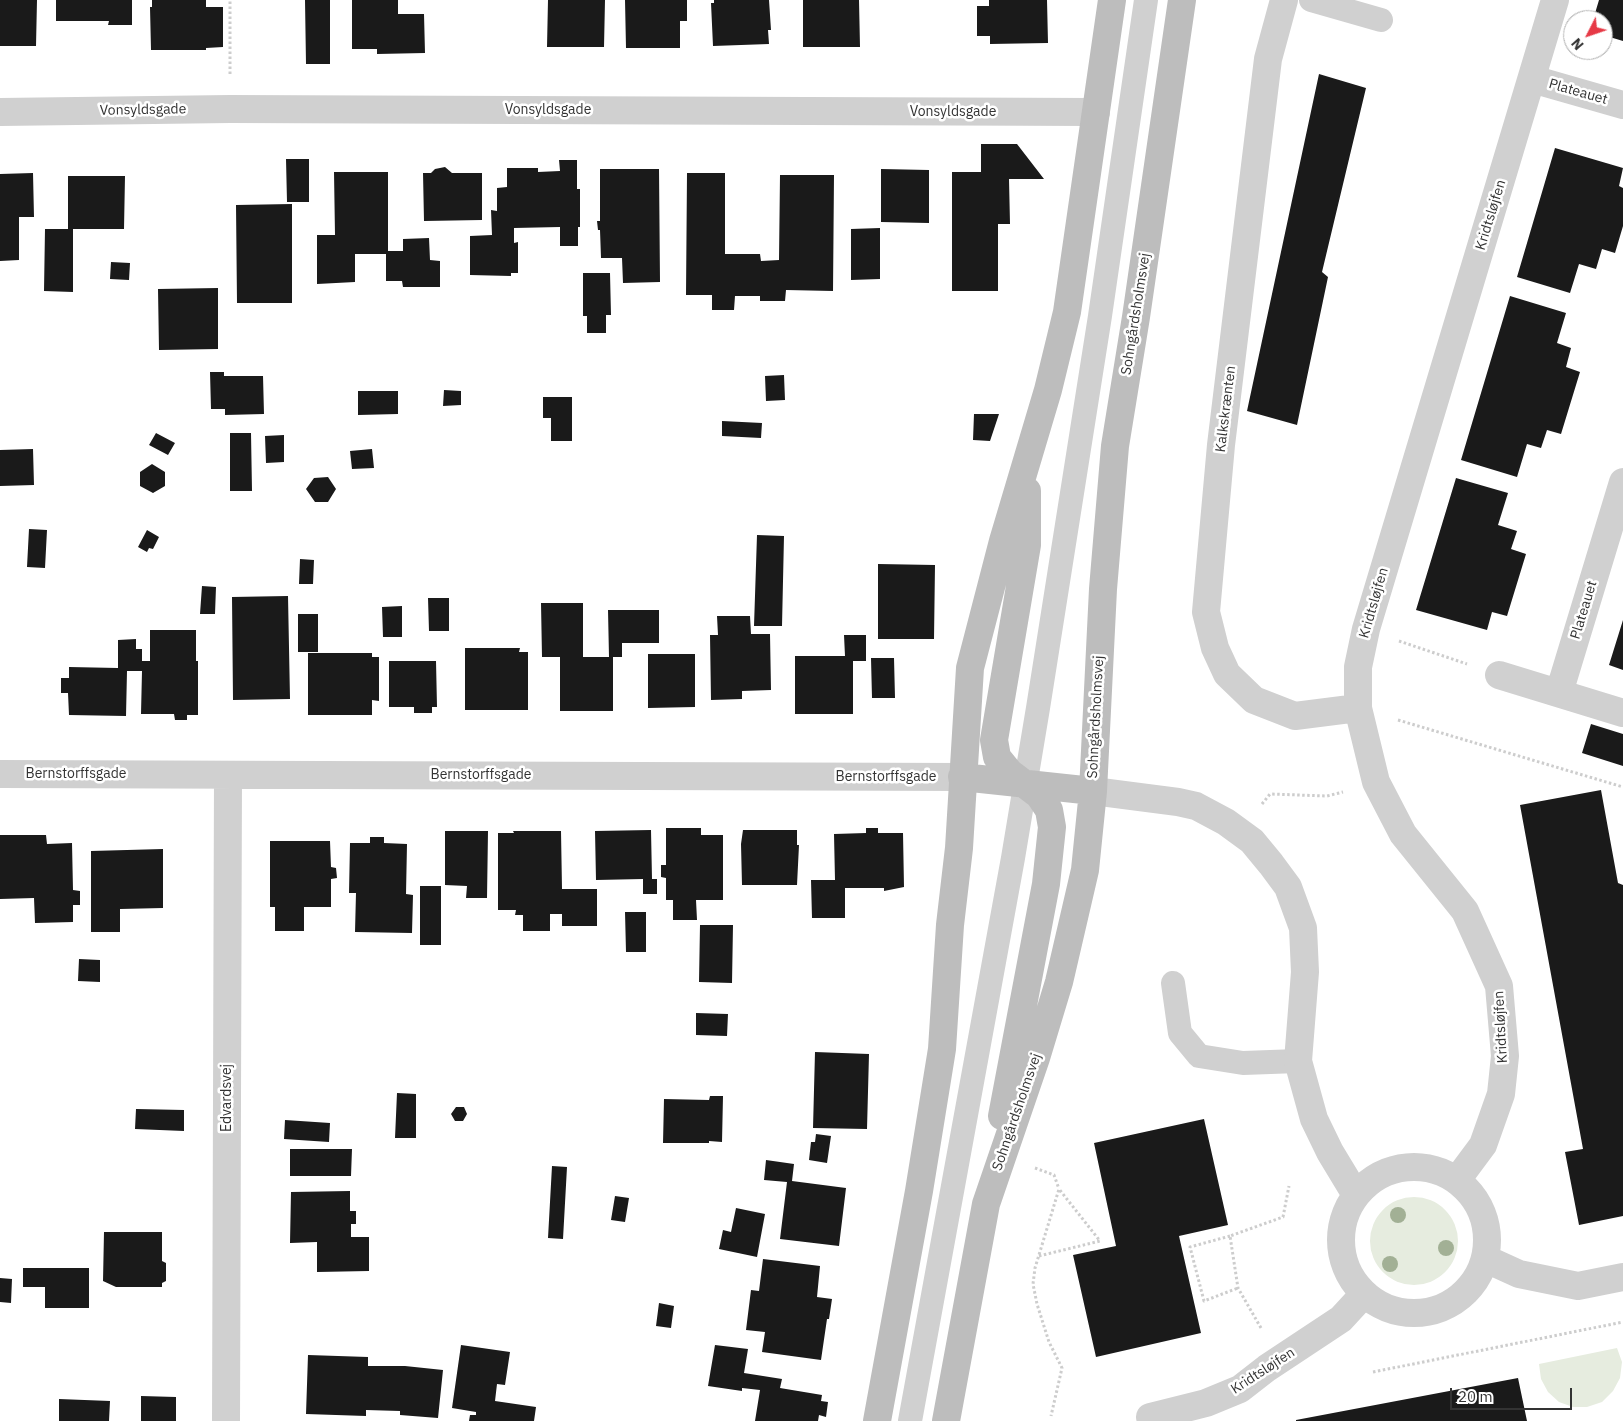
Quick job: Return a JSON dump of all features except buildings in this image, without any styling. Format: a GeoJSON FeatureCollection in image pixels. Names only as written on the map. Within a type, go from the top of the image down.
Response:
{"type":"FeatureCollection","features":[{"type":"Feature","properties":{"kind":"street"},"geometry":{"type":"LineString","coordinates":[[877,1421],[920,1192],[942,1049],[950,925],[959,848],[970,668],[1003,541],[1048,390],[1067,312],[1112,0]]}},
{"type":"Feature","properties":{"kind":"street","name":"Sohngårdsholmsvej"},"geometry":{"type":"LineString","coordinates":[[946,1421],[986,1204],[1036,1058],[1059,982],[1085,870],[1093,791],[1103,589],[1115,446],[1136,318],[1182,0]]}},
{"type":"Feature","properties":{"kind":"street","name":"Kalkskrænten"},"geometry":{"type":"LineString","coordinates":[[1284,0],[1268,59],[1221,445],[1206,612],[1215,648],[1227,674],[1254,700],[1295,716],[1358,708]]}},
{"type":"Feature","properties":{"kind":"street","name":"Kridtsløjfen"},"geometry":{"type":"LineString","coordinates":[[1457,1180],[1483,1145],[1501,1094],[1505,1056],[1500,986],[1465,910],[1403,834],[1376,782],[1358,708],[1358,668],[1366,629],[1555,0]]}},
{"type":"Feature","properties":{"kind":"street","name":"Plateauet"},"geometry":{"type":"LineString","coordinates":[[1532,78],[1623,105]]}},
{"type":"Feature","properties":{"kind":"street","name":"Vonsyldsgade"},"geometry":{"type":"LineString","coordinates":[[0,112],[230,109],[1096,112]]}},
{"type":"Feature","properties":{"kind":"street"},"geometry":{"type":"LineString","coordinates":[[986,1204],[1049,865],[1052,827],[1049,810],[1039,795],[1010,773],[998,757],[994,740],[1027,545],[1028,462]]}},
{"type":"Feature","properties":{"kind":"street","name":"Plateauet"},"geometry":{"type":"LineString","coordinates":[[1559,693],[1616,528],[1623,482]]}},
{"type":"Feature","properties":{"kind":"street"},"geometry":{"type":"LineString","coordinates":[[1499,675],[1623,713]]}},
{"type":"Feature","properties":{"kind":"street","name":"Bernstorffsgade"},"geometry":{"type":"LineString","coordinates":[[0,774],[962,777]]}},
{"type":"Feature","properties":{"kind":"street","name":"Edvardsvej"},"geometry":{"type":"LineString","coordinates":[[226,1421],[228,775]]}},
{"type":"Feature","properties":{"kind":"street"},"geometry":{"type":"LineString","coordinates":[[962,777],[1178,802],[1196,806],[1226,822],[1252,841],[1288,887],[1303,928],[1305,972],[1298,1061],[1314,1119],[1330,1152],[1356,1194]]}},
{"type":"Feature","properties":{"kind":"street"},"geometry":{"type":"LineString","coordinates":[[1415,1166],[1437,1170],[1457,1180],[1473,1195],[1484,1215],[1488,1237],[1486,1259],[1477,1279],[1463,1296],[1445,1308],[1424,1314],[1402,1313],[1381,1307],[1364,1294],[1350,1277],[1342,1256],[1340,1235],[1345,1213],[1356,1194],[1373,1179],[1393,1170],[1415,1166]]}},
{"type":"Feature","properties":{"kind":"street"},"geometry":{"type":"LineString","coordinates":[[1486,1259],[1519,1274],[1578,1286],[1623,1277]]}},
{"type":"Feature","properties":{"kind":"street","name":"Kridtsløjfen"},"geometry":{"type":"LineString","coordinates":[[1151,1421],[1150,1418],[1206,1403],[1240,1390],[1340,1318],[1364,1294]]}},
{"type":"Feature","properties":{"kind":"lane"},"geometry":{"type":"LineString","coordinates":[[910,1421],[1026,784],[1097,335],[1146,0]]}},
{"type":"Feature","properties":{"kind":"lane"},"geometry":{"type":"LineString","coordinates":[[1311,0],[1381,20]]}},
{"type":"Feature","properties":{"kind":"lane"},"geometry":{"type":"LineString","coordinates":[[1173,983],[1180,1033],[1199,1056],[1243,1063],[1298,1061]]}},
{"type":"Feature","properties":{"kind":"path"},"geometry":{"type":"LineString","coordinates":[[230,0],[230,109]]}},
{"type":"Feature","properties":{"kind":"path"},"geometry":{"type":"LineString","coordinates":[[1366,629],[1499,675]]}},
{"type":"Feature","properties":{"kind":"path"},"geometry":{"type":"LineString","coordinates":[[1358,708],[1623,787]]}},
{"type":"Feature","properties":{"kind":"path"},"geometry":{"type":"LineString","coordinates":[[1270,794],[1327,796]]}},
{"type":"Feature","properties":{"kind":"path"},"geometry":{"type":"LineString","coordinates":[[1030,1166],[1054,1175],[1059,1189],[1100,1241],[1039,1256]]}},
{"type":"Feature","properties":{"kind":"path"},"geometry":{"type":"LineString","coordinates":[[1238,1288],[1204,1301],[1190,1246],[1230,1236],[1283,1217],[1289,1186]]}},
{"type":"Feature","properties":{"kind":"path"},"geometry":{"type":"LineString","coordinates":[[1051,1416],[1062,1368],[1049,1342],[1037,1304],[1034,1284],[1035,1268],[1059,1189]]}},
{"type":"Feature","properties":{"kind":"path"},"geometry":{"type":"LineString","coordinates":[[1230,1236],[1238,1288],[1263,1332],[1268,1368]]}},
{"type":"Feature","properties":{"kind":"path"},"geometry":{"type":"LineString","coordinates":[[1373,1372],[1623,1322]]}},
{"type":"Feature","properties":{"kind":"shaded area"},"geometry":{"type":"Polygon","coordinates":[[[1405,1197],[1423,1197],[1439,1204],[1451,1216],[1458,1232],[1458,1250],[1451,1266],[1439,1278],[1423,1285],[1405,1285],[1389,1278],[1377,1266],[1370,1250],[1370,1232],[1377,1216],[1389,1204],[1405,1197]]]}},
{"type":"Feature","properties":{"kind":"shaded area"},"geometry":{"type":"Polygon","coordinates":[[[1617,1348],[1622,1362],[1620,1378],[1613,1391],[1602,1402],[1587,1407],[1573,1407],[1559,1402],[1548,1392],[1541,1379],[1539,1364],[1617,1348]]]}}]}
